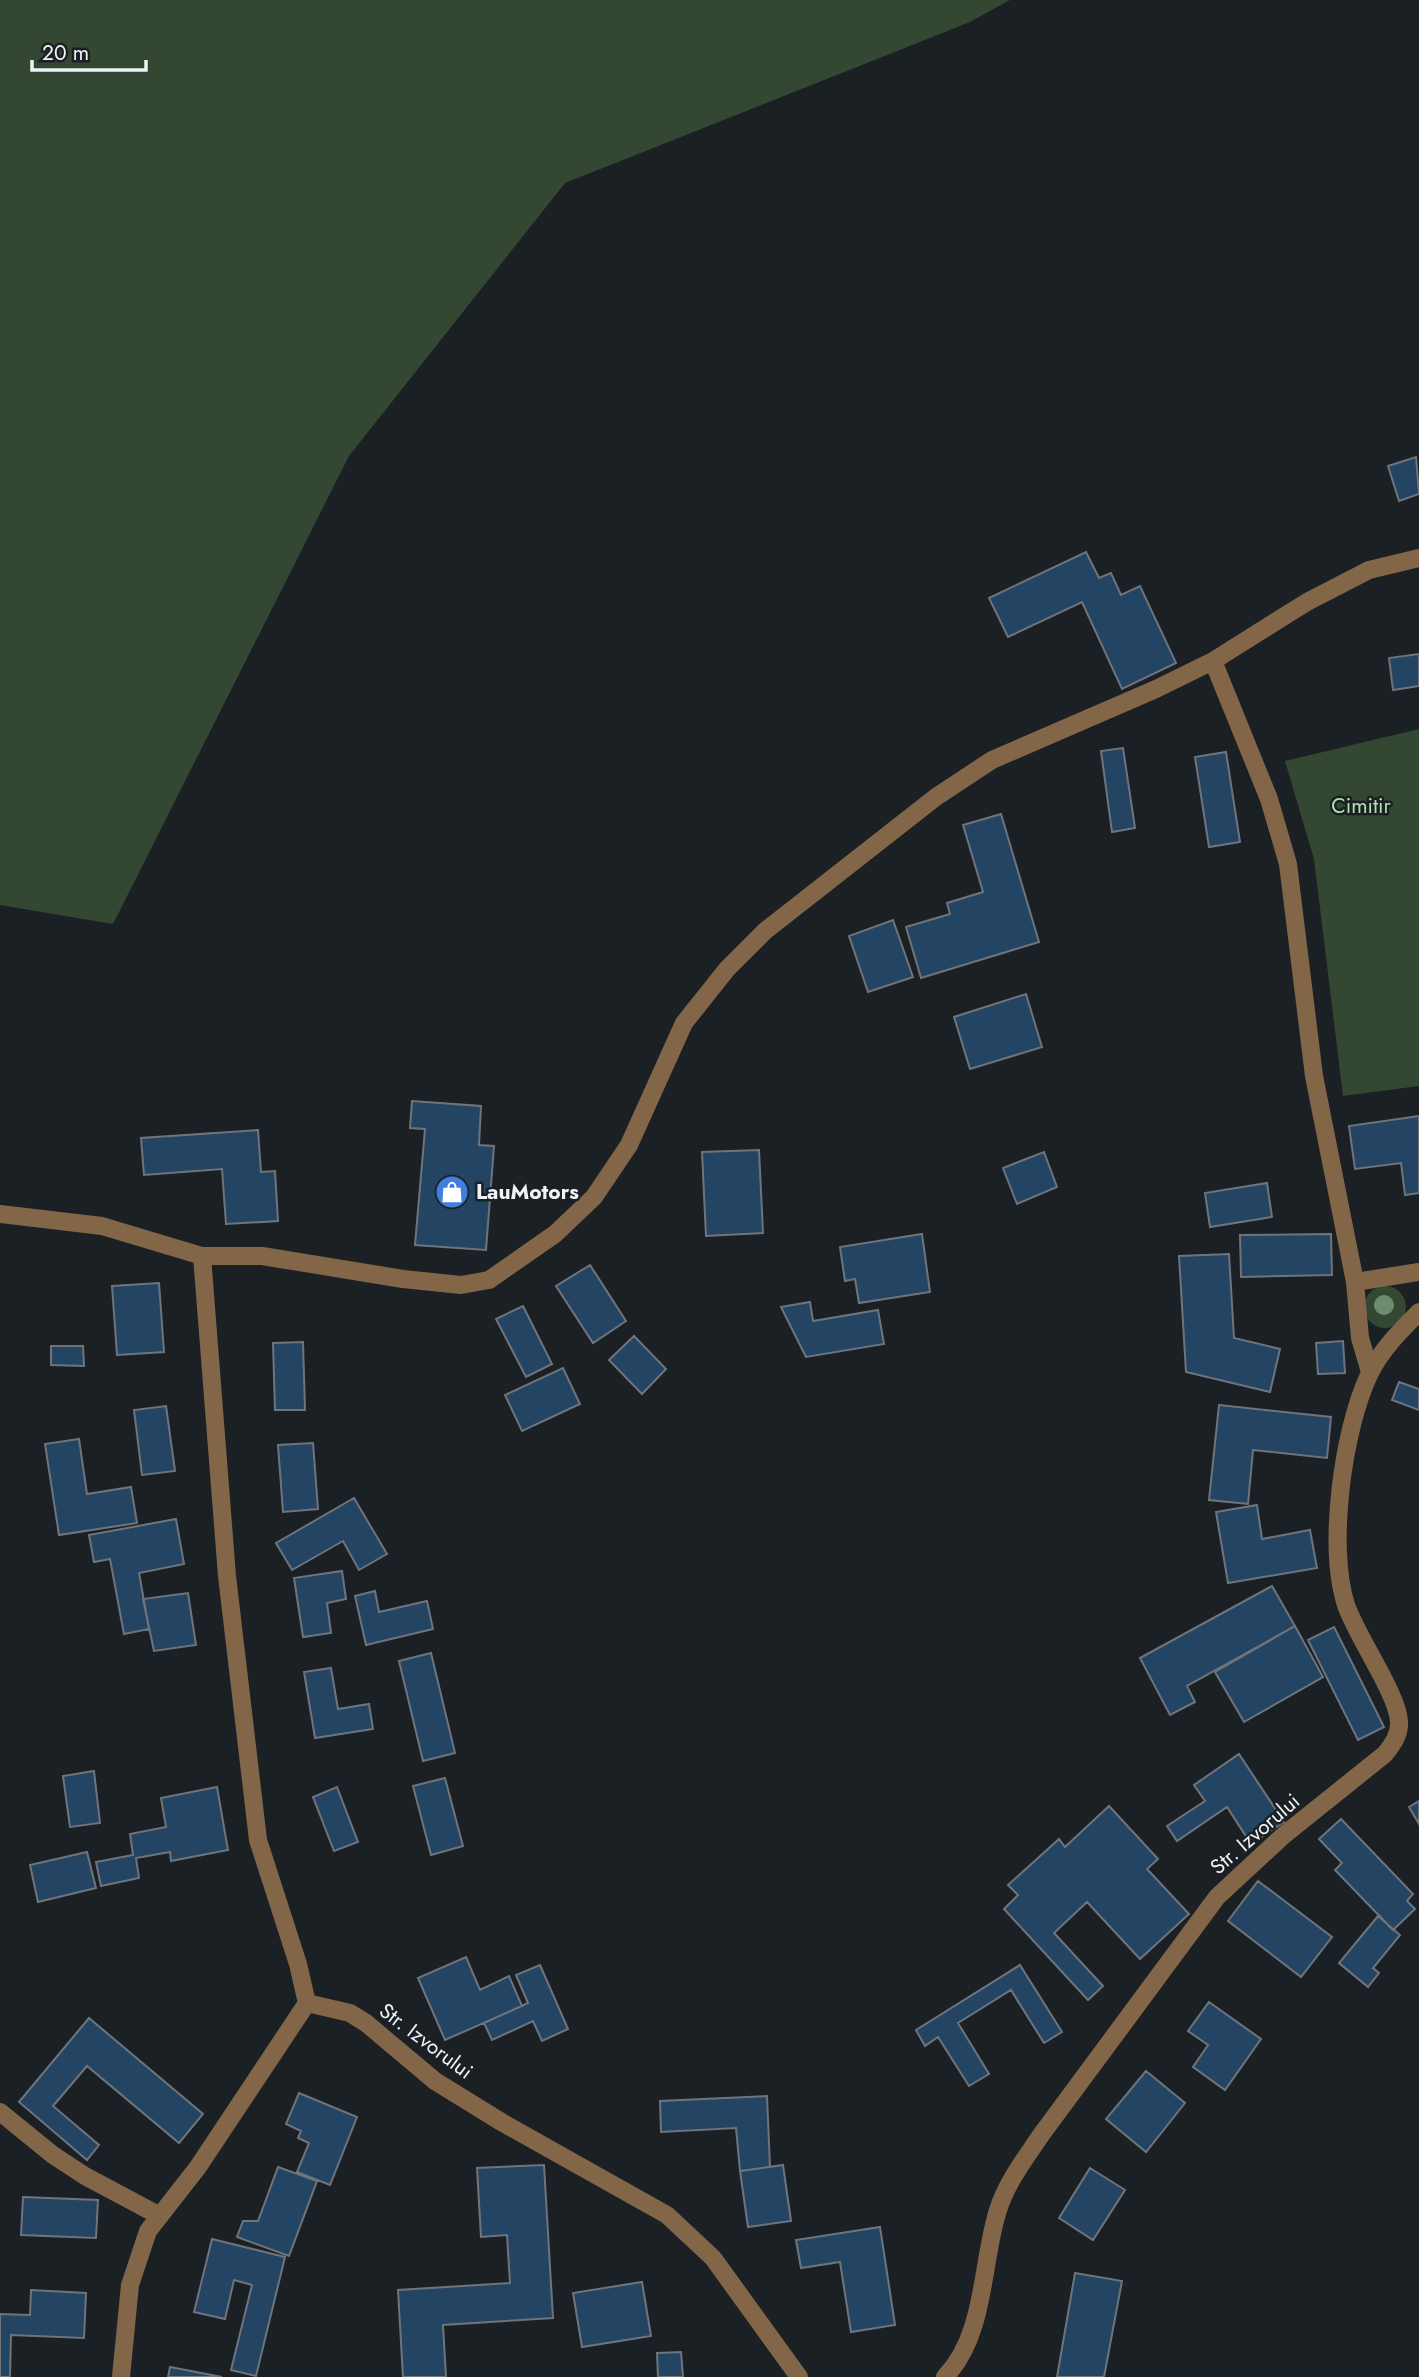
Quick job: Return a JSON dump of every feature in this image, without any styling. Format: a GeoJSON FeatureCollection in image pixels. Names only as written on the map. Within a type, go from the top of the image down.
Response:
{"type":"FeatureCollection","features":[{"type":"Feature","properties":{"kind":"street"},"geometry":{"type":"LineString","coordinates":[[0,1214],[102,1226],[202,1256],[261,1256],[403,1279],[461,1285],[489,1280],[555,1234],[594,1197],[629,1145],[684,1023],[727,970],[765,931],[936,797],[992,760],[1156,689],[1213,661],[1307,602],[1369,570],[1419,558]]}},
{"type":"Feature","properties":{"kind":"street"},"geometry":{"type":"LineString","coordinates":[[1213,661],[1269,799],[1288,864],[1314,1076],[1356,1282],[1360,1338],[1370,1372]]}},
{"type":"Feature","properties":{"kind":"street"},"geometry":{"type":"LineString","coordinates":[[121,2377],[130,2284],[148,2231],[239,2107],[307,2003],[256,1826],[227,1576],[202,1256]]}},
{"type":"Feature","properties":{"kind":"street"},"geometry":{"type":"LineString","coordinates":[[1356,1282],[1419,1272]]}},
{"type":"Feature","properties":{"kind":"street","name":"Str. Izvorului"},"geometry":{"type":"LineString","coordinates":[[944,2377],[954,2367],[978,2313],[998,2208],[1014,2175],[1041,2135],[1217,1898],[1284,1835],[1385,1754],[1395,1741],[1399,1718],[1396,1707],[1363,1646],[1346,1603],[1337,1557],[1338,1522],[1355,1411],[1370,1372],[1390,1344],[1419,1312]]}},
{"type":"Feature","properties":{"kind":"street","name":"Str. Izvorului"},"geometry":{"type":"LineString","coordinates":[[307,2003],[341,2010],[366,2022],[446,2088],[667,2215],[713,2258],[799,2377]]}},
{"type":"Feature","properties":{"kind":"street"},"geometry":{"type":"LineString","coordinates":[[0,2112],[74,2169],[160,2216]]}},
{"type":"Feature","properties":{"kind":"green space"},"geometry":{"type":"Polygon","coordinates":[[[0,0],[1010,0],[970,22],[565,183],[349,456],[113,924],[0,905],[0,0]]]}},
{"type":"Feature","properties":{"kind":"green space","name":"Cimitir"},"geometry":{"type":"Polygon","coordinates":[[[1419,729],[1419,1086],[1343,1096],[1314,859],[1285,761],[1419,729]]]}},
{"type":"Feature","properties":{"kind":"green space"},"geometry":{"type":"Polygon","coordinates":[[[1385,1286],[1400,1292],[1406,1307],[1400,1322],[1385,1328],[1370,1322],[1364,1307],[1370,1292],[1385,1286]]]}},
{"type":"Feature","properties":{"kind":"building"},"geometry":{"type":"Polygon","coordinates":[[[1416,457],[1419,494],[1399,501],[1388,466],[1416,457]]]}},
{"type":"Feature","properties":{"kind":"building"},"geometry":{"type":"Polygon","coordinates":[[[1086,552],[1099,578],[1111,573],[1121,595],[1140,586],[1176,663],[1122,689],[1082,602],[1008,637],[989,598],[1086,552]]]}},
{"type":"Feature","properties":{"kind":"building"},"geometry":{"type":"Polygon","coordinates":[[[1419,654],[1419,686],[1393,690],[1389,658],[1419,654]]]}},
{"type":"Feature","properties":{"kind":"building"},"geometry":{"type":"Polygon","coordinates":[[[1123,748],[1135,828],[1112,832],[1101,751],[1123,748]]]}},
{"type":"Feature","properties":{"kind":"building"},"geometry":{"type":"Polygon","coordinates":[[[1226,752],[1240,842],[1209,847],[1195,757],[1226,752]]]}},
{"type":"Feature","properties":{"kind":"building"},"geometry":{"type":"Polygon","coordinates":[[[1001,814],[1039,942],[921,978],[906,927],[950,914],[947,903],[983,892],[963,825],[1001,814]]]}},
{"type":"Feature","properties":{"kind":"building"},"geometry":{"type":"Polygon","coordinates":[[[893,920],[913,977],[868,992],[849,936],[893,920]]]}},
{"type":"Feature","properties":{"kind":"building"},"geometry":{"type":"Polygon","coordinates":[[[1026,994],[1042,1047],[970,1069],[954,1017],[1026,994]]]}},
{"type":"Feature","properties":{"kind":"building"},"geometry":{"type":"Polygon","coordinates":[[[412,1101],[481,1106],[479,1145],[494,1146],[486,1250],[415,1245],[425,1129],[410,1128],[412,1101]]]}},
{"type":"Feature","properties":{"kind":"building"},"geometry":{"type":"Polygon","coordinates":[[[1419,1116],[1419,1193],[1405,1195],[1401,1163],[1355,1169],[1349,1126],[1419,1116]]]}},
{"type":"Feature","properties":{"kind":"building"},"geometry":{"type":"Polygon","coordinates":[[[258,1130],[261,1172],[275,1171],[278,1221],[226,1224],[222,1169],[144,1175],[141,1138],[258,1130]]]}},
{"type":"Feature","properties":{"kind":"building"},"geometry":{"type":"Polygon","coordinates":[[[759,1150],[763,1233],[706,1236],[702,1152],[759,1150]]]}},
{"type":"Feature","properties":{"kind":"building"},"geometry":{"type":"Polygon","coordinates":[[[1044,1152],[1057,1187],[1017,1204],[1003,1168],[1044,1152]]]}},
{"type":"Feature","properties":{"kind":"building"},"geometry":{"type":"Polygon","coordinates":[[[1267,1183],[1272,1217],[1210,1227],[1205,1193],[1267,1183]]]}},
{"type":"Feature","properties":{"kind":"building"},"geometry":{"type":"Polygon","coordinates":[[[922,1234],[930,1292],[859,1303],[855,1279],[845,1281],[840,1247],[922,1234]]]}},
{"type":"Feature","properties":{"kind":"building"},"geometry":{"type":"Polygon","coordinates":[[[1331,1234],[1332,1275],[1241,1277],[1240,1235],[1331,1234]]]}},
{"type":"Feature","properties":{"kind":"building"},"geometry":{"type":"Polygon","coordinates":[[[1229,1254],[1234,1338],[1280,1349],[1270,1392],[1186,1372],[1179,1256],[1229,1254]]]}},
{"type":"Feature","properties":{"kind":"building"},"geometry":{"type":"Polygon","coordinates":[[[590,1265],[626,1321],[593,1343],[556,1286],[590,1265]]]}},
{"type":"Feature","properties":{"kind":"building"},"geometry":{"type":"Polygon","coordinates":[[[159,1283],[164,1352],[117,1355],[112,1286],[159,1283]]]}},
{"type":"Feature","properties":{"kind":"building"},"geometry":{"type":"Polygon","coordinates":[[[810,1302],[813,1321],[878,1310],[884,1344],[806,1357],[781,1307],[810,1302]]]}},
{"type":"Feature","properties":{"kind":"building"},"geometry":{"type":"Polygon","coordinates":[[[523,1306],[552,1364],[526,1377],[496,1319],[523,1306]]]}},
{"type":"Feature","properties":{"kind":"building"},"geometry":{"type":"Polygon","coordinates":[[[634,1336],[666,1369],[642,1394],[609,1360],[634,1336]]]}},
{"type":"Feature","properties":{"kind":"building"},"geometry":{"type":"Polygon","coordinates":[[[1343,1341],[1345,1373],[1318,1374],[1316,1343],[1343,1341]]]}},
{"type":"Feature","properties":{"kind":"building"},"geometry":{"type":"Polygon","coordinates":[[[303,1342],[305,1410],[275,1410],[273,1343],[303,1342]]]}},
{"type":"Feature","properties":{"kind":"building"},"geometry":{"type":"Polygon","coordinates":[[[51,1346],[83,1346],[84,1366],[51,1365],[51,1346]]]}},
{"type":"Feature","properties":{"kind":"building"},"geometry":{"type":"Polygon","coordinates":[[[563,1368],[580,1404],[522,1431],[505,1395],[563,1368]]]}},
{"type":"Feature","properties":{"kind":"building"},"geometry":{"type":"Polygon","coordinates":[[[1399,1382],[1419,1389],[1419,1410],[1392,1400],[1399,1382]]]}},
{"type":"Feature","properties":{"kind":"building"},"geometry":{"type":"Polygon","coordinates":[[[1219,1405],[1331,1417],[1327,1458],[1253,1450],[1248,1504],[1209,1500],[1219,1405]]]}},
{"type":"Feature","properties":{"kind":"building"},"geometry":{"type":"Polygon","coordinates":[[[166,1406],[175,1471],[142,1475],[134,1410],[166,1406]]]}},
{"type":"Feature","properties":{"kind":"building"},"geometry":{"type":"Polygon","coordinates":[[[79,1439],[87,1494],[131,1487],[137,1523],[59,1535],[45,1444],[79,1439]]]}},
{"type":"Feature","properties":{"kind":"building"},"geometry":{"type":"Polygon","coordinates":[[[313,1443],[318,1509],[283,1512],[278,1445],[313,1443]]]}},
{"type":"Feature","properties":{"kind":"building"},"geometry":{"type":"Polygon","coordinates":[[[354,1498],[387,1554],[359,1570],[343,1541],[292,1570],[276,1543],[354,1498]]]}},
{"type":"Feature","properties":{"kind":"building"},"geometry":{"type":"Polygon","coordinates":[[[1257,1505],[1262,1539],[1310,1530],[1317,1568],[1228,1583],[1216,1512],[1257,1505]]]}},
{"type":"Feature","properties":{"kind":"building"},"geometry":{"type":"Polygon","coordinates":[[[176,1519],[184,1564],[139,1573],[149,1629],[124,1634],[110,1559],[94,1562],[89,1535],[176,1519]]]}},
{"type":"Feature","properties":{"kind":"building"},"geometry":{"type":"Polygon","coordinates":[[[342,1571],[346,1599],[327,1603],[331,1633],[303,1637],[294,1578],[342,1571]]]}},
{"type":"Feature","properties":{"kind":"building"},"geometry":{"type":"Polygon","coordinates":[[[1272,1586],[1295,1626],[1187,1686],[1195,1702],[1170,1715],[1140,1658],[1272,1586]]]}},
{"type":"Feature","properties":{"kind":"building"},"geometry":{"type":"Polygon","coordinates":[[[375,1591],[379,1612],[427,1601],[433,1629],[366,1645],[355,1596],[375,1591]]]}},
{"type":"Feature","properties":{"kind":"building"},"geometry":{"type":"Polygon","coordinates":[[[188,1593],[196,1645],[154,1651],[143,1599],[188,1593]]]}},
{"type":"Feature","properties":{"kind":"building"},"geometry":{"type":"Polygon","coordinates":[[[1295,1626],[1323,1677],[1244,1722],[1215,1672],[1295,1626]]]}},
{"type":"Feature","properties":{"kind":"building"},"geometry":{"type":"Polygon","coordinates":[[[1334,1627],[1384,1727],[1358,1740],[1308,1640],[1334,1627]]]}},
{"type":"Feature","properties":{"kind":"building"},"geometry":{"type":"Polygon","coordinates":[[[431,1653],[455,1753],[423,1761],[399,1661],[431,1653]]]}},
{"type":"Feature","properties":{"kind":"building"},"geometry":{"type":"Polygon","coordinates":[[[331,1668],[338,1709],[369,1704],[373,1729],[315,1738],[304,1672],[331,1668]]]}},
{"type":"Feature","properties":{"kind":"building"},"geometry":{"type":"Polygon","coordinates":[[[1239,1754],[1284,1822],[1251,1844],[1227,1807],[1177,1841],[1167,1826],[1205,1801],[1194,1785],[1239,1754]]]}},
{"type":"Feature","properties":{"kind":"building"},"geometry":{"type":"Polygon","coordinates":[[[94,1771],[100,1823],[70,1827],[63,1776],[94,1771]]]}},
{"type":"Feature","properties":{"kind":"building"},"geometry":{"type":"Polygon","coordinates":[[[445,1778],[463,1846],[431,1855],[413,1786],[445,1778]]]}},
{"type":"Feature","properties":{"kind":"building"},"geometry":{"type":"Polygon","coordinates":[[[217,1787],[228,1850],[171,1861],[170,1852],[136,1858],[139,1878],[101,1886],[96,1862],[133,1855],[130,1834],[166,1827],[161,1798],[217,1787]]]}},
{"type":"Feature","properties":{"kind":"building"},"geometry":{"type":"Polygon","coordinates":[[[337,1787],[358,1842],[334,1851],[313,1797],[337,1787]]]}},
{"type":"Feature","properties":{"kind":"building"},"geometry":{"type":"Polygon","coordinates":[[[1419,1801],[1419,1824],[1409,1807],[1419,1801]]]}},
{"type":"Feature","properties":{"kind":"building"},"geometry":{"type":"Polygon","coordinates":[[[1109,1806],[1158,1859],[1147,1869],[1189,1914],[1140,1959],[1087,1902],[1054,1933],[1103,1986],[1088,2000],[1004,1909],[1018,1895],[1008,1885],[1059,1839],[1065,1847],[1109,1806]]]}},
{"type":"Feature","properties":{"kind":"building"},"geometry":{"type":"Polygon","coordinates":[[[1341,1819],[1413,1894],[1407,1901],[1415,1909],[1393,1930],[1335,1870],[1342,1863],[1319,1839],[1341,1819]]]}},
{"type":"Feature","properties":{"kind":"building"},"geometry":{"type":"Polygon","coordinates":[[[87,1852],[96,1888],[38,1902],[30,1865],[87,1852]]]}},
{"type":"Feature","properties":{"kind":"building"},"geometry":{"type":"Polygon","coordinates":[[[1258,1881],[1332,1937],[1301,1977],[1228,1921],[1258,1881]]]}},
{"type":"Feature","properties":{"kind":"building"},"geometry":{"type":"Polygon","coordinates":[[[1378,1916],[1400,1935],[1373,1968],[1379,1973],[1368,1987],[1339,1963],[1378,1916]]]}},
{"type":"Feature","properties":{"kind":"building"},"geometry":{"type":"Polygon","coordinates":[[[466,1957],[480,1990],[509,1976],[522,2006],[445,2040],[418,1978],[466,1957]]]}},
{"type":"Feature","properties":{"kind":"building"},"geometry":{"type":"Polygon","coordinates":[[[540,1965],[568,2029],[542,2041],[533,2021],[492,2040],[484,2023],[528,2003],[516,1975],[540,1965]]]}},
{"type":"Feature","properties":{"kind":"building"},"geometry":{"type":"Polygon","coordinates":[[[1020,1965],[1062,2032],[1044,2043],[1011,1990],[958,2023],[989,2074],[969,2086],[938,2037],[925,2046],[916,2030],[1020,1965]]]}},
{"type":"Feature","properties":{"kind":"building"},"geometry":{"type":"Polygon","coordinates":[[[1209,2002],[1261,2039],[1225,2090],[1193,2067],[1208,2045],[1188,2031],[1209,2002]]]}},
{"type":"Feature","properties":{"kind":"building"},"geometry":{"type":"Polygon","coordinates":[[[89,2018],[203,2114],[179,2143],[87,2066],[53,2106],[99,2145],[87,2160],[19,2102],[89,2018]]]}},
{"type":"Feature","properties":{"kind":"building"},"geometry":{"type":"Polygon","coordinates":[[[1146,2071],[1185,2103],[1146,2152],[1106,2119],[1146,2071]]]}},
{"type":"Feature","properties":{"kind":"building"},"geometry":{"type":"Polygon","coordinates":[[[299,2093],[357,2117],[330,2185],[297,2172],[309,2143],[298,2138],[301,2131],[286,2124],[299,2093]]]}},
{"type":"Feature","properties":{"kind":"building"},"geometry":{"type":"Polygon","coordinates":[[[767,2096],[770,2167],[740,2171],[736,2128],[661,2132],[660,2101],[767,2096]]]}},
{"type":"Feature","properties":{"kind":"building"},"geometry":{"type":"Polygon","coordinates":[[[544,2165],[553,2318],[443,2325],[446,2377],[403,2377],[398,2290],[510,2283],[507,2235],[481,2237],[477,2168],[544,2165]]]}},
{"type":"Feature","properties":{"kind":"building"},"geometry":{"type":"Polygon","coordinates":[[[783,2165],[791,2221],[748,2227],[740,2171],[783,2165]]]}},
{"type":"Feature","properties":{"kind":"building"},"geometry":{"type":"Polygon","coordinates":[[[278,2167],[317,2181],[289,2256],[237,2237],[243,2221],[258,2221],[278,2167]]]}},
{"type":"Feature","properties":{"kind":"building"},"geometry":{"type":"Polygon","coordinates":[[[1090,2168],[1125,2190],[1093,2240],[1059,2218],[1090,2168]]]}},
{"type":"Feature","properties":{"kind":"building"},"geometry":{"type":"Polygon","coordinates":[[[23,2197],[98,2200],[96,2238],[21,2235],[23,2197]]]}},
{"type":"Feature","properties":{"kind":"building"},"geometry":{"type":"Polygon","coordinates":[[[880,2227],[895,2325],[851,2332],[840,2262],[801,2268],[796,2240],[880,2227]]]}},
{"type":"Feature","properties":{"kind":"building"},"geometry":{"type":"Polygon","coordinates":[[[212,2239],[285,2257],[256,2376],[231,2370],[252,2285],[234,2280],[225,2319],[194,2312],[212,2239]]]}},
{"type":"Feature","properties":{"kind":"building"},"geometry":{"type":"Polygon","coordinates":[[[1075,2273],[1122,2281],[1104,2377],[1057,2377],[1075,2273]]]}},
{"type":"Feature","properties":{"kind":"building"},"geometry":{"type":"Polygon","coordinates":[[[642,2282],[651,2336],[582,2347],[573,2293],[642,2282]]]}},
{"type":"Feature","properties":{"kind":"building"},"geometry":{"type":"Polygon","coordinates":[[[31,2290],[86,2293],[84,2338],[11,2335],[10,2377],[0,2377],[0,2314],[30,2315],[31,2290]]]}},
{"type":"Feature","properties":{"kind":"building"},"geometry":{"type":"Polygon","coordinates":[[[681,2352],[683,2377],[658,2377],[657,2353],[681,2352]]]}},
{"type":"Feature","properties":{"kind":"building"},"geometry":{"type":"Polygon","coordinates":[[[170,2367],[222,2377],[168,2377],[170,2367]]]}},
{"type":"Feature","properties":{"kind":"place","name":"LauMotors"},"geometry":{"type":"Point","coordinates":[452,1192]}}]}
